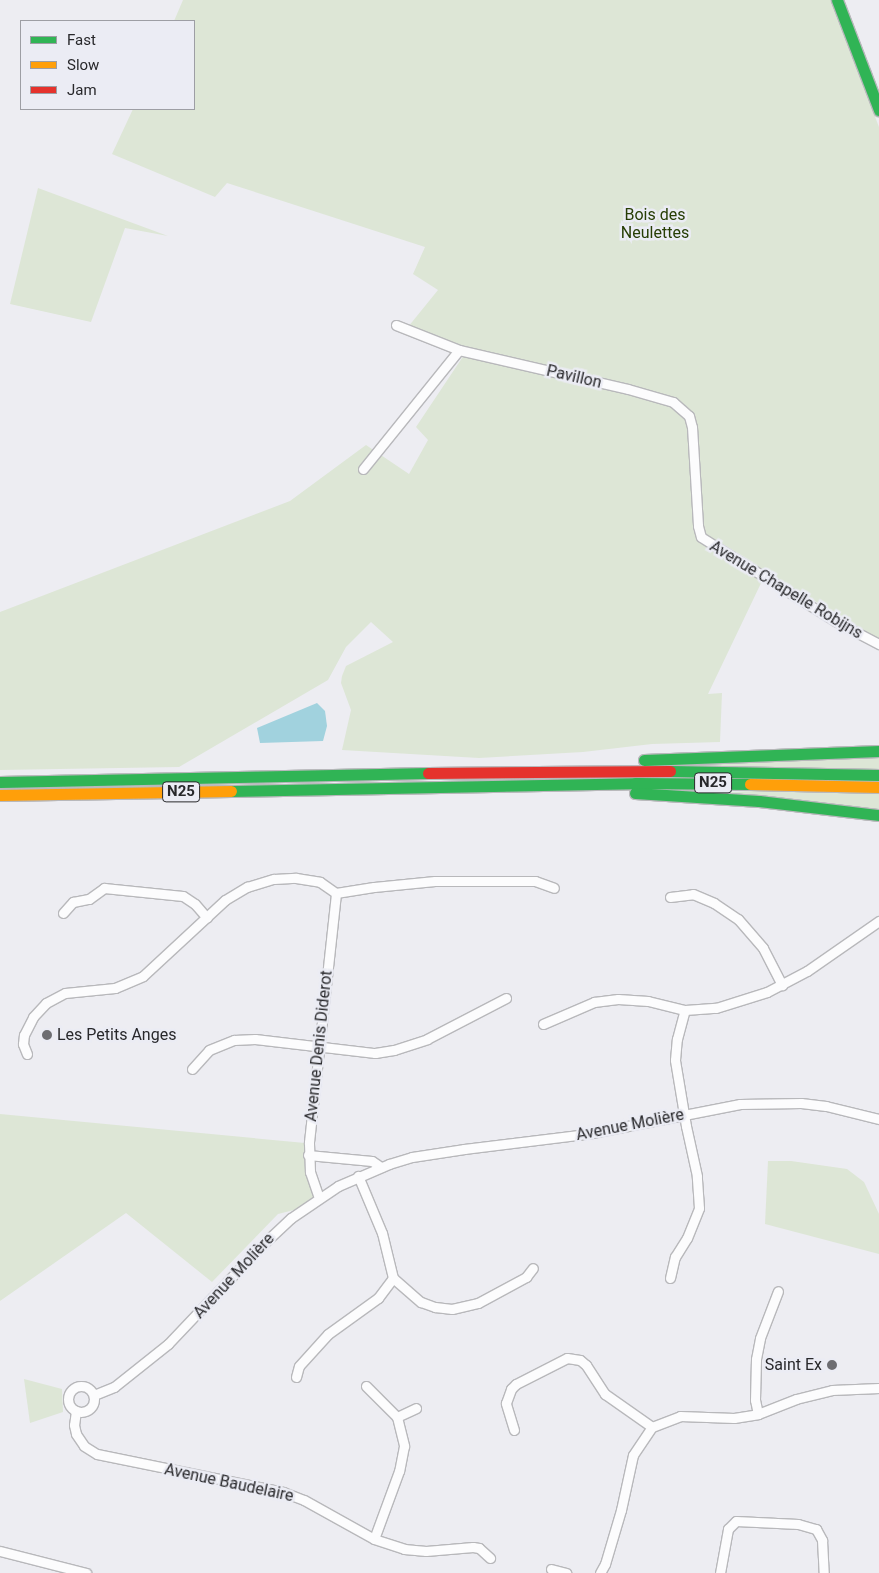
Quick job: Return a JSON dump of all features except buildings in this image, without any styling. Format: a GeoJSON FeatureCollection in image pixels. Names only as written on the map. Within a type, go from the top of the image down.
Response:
{"type":"FeatureCollection","features":[{"type":"Feature","properties":{"kind":"main road"},"geometry":{"type":"LineString","coordinates":[[837,0],[879,110]]}},
{"type":"Feature","properties":{"kind":"main road"},"geometry":{"type":"LineString","coordinates":[[554,771],[567,764],[879,751]]}},
{"type":"Feature","properties":{"kind":"main road","name":"N25"},"geometry":{"type":"LineString","coordinates":[[0,782],[554,771],[745,771],[879,775]]}},
{"type":"Feature","properties":{"kind":"main road","name":"N25"},"geometry":{"type":"LineString","coordinates":[[0,795],[745,783],[879,787]]}},
{"type":"Feature","properties":{"kind":"main road"},"geometry":{"type":"LineString","coordinates":[[546,785],[561,792],[712,797],[879,815]]}},
{"type":"Feature","properties":{"kind":"street","name":"Pavillon"},"geometry":{"type":"LineString","coordinates":[[396,325],[458,350],[661,398],[673,402],[686,413]]}},
{"type":"Feature","properties":{"kind":"street"},"geometry":{"type":"LineString","coordinates":[[362,469],[458,350]]}},
{"type":"Feature","properties":{"kind":"street","name":"Avenue Chapelle Robijns"},"geometry":{"type":"LineString","coordinates":[[686,413],[691,420],[693,431],[698,526],[701,537],[835,622],[879,644]]}},
{"type":"Feature","properties":{"kind":"street"},"geometry":{"type":"LineString","coordinates":[[27,1054],[23,1044],[26,1030],[36,1013],[46,1004],[65,993],[112,988],[138,979],[156,966],[238,892],[255,884],[274,879],[296,878],[316,881],[336,893],[435,881],[535,881],[554,888]]}},
{"type":"Feature","properties":{"kind":"street"},"geometry":{"type":"LineString","coordinates":[[63,913],[73,902],[89,899],[104,888],[183,896],[195,904],[207,918]]}},
{"type":"Feature","properties":{"kind":"street","name":"Avenue Denis Diderot"},"geometry":{"type":"LineString","coordinates":[[318,1198],[310,1172],[308,1155],[336,893]]}},
{"type":"Feature","properties":{"kind":"street"},"geometry":{"type":"LineString","coordinates":[[670,897],[693,894],[714,903],[732,914],[758,940],[782,985]]}},
{"type":"Feature","properties":{"kind":"street"},"geometry":{"type":"LineString","coordinates":[[543,1024],[594,1002],[618,999],[648,1001],[685,1010],[716,1008],[768,992],[782,985],[879,922]]}},
{"type":"Feature","properties":{"kind":"street"},"geometry":{"type":"LineString","coordinates":[[192,1069],[210,1050],[234,1040],[255,1038],[375,1053],[394,1050],[427,1039],[506,998]]}},
{"type":"Feature","properties":{"kind":"street"},"geometry":{"type":"LineString","coordinates":[[670,1278],[675,1257],[687,1238],[700,1208],[697,1176],[684,1114],[676,1060],[677,1039],[685,1010]]}},
{"type":"Feature","properties":{"kind":"street","name":"Avenue Molière"},"geometry":{"type":"LineString","coordinates":[[76,1411],[83,1412],[91,1408],[94,1395],[114,1386],[168,1344],[276,1231],[318,1198],[358,1176],[381,1167],[412,1157],[587,1134],[740,1104],[782,1102],[826,1106],[879,1120]]}},
{"type":"Feature","properties":{"kind":"street"},"geometry":{"type":"LineString","coordinates":[[308,1155],[372,1161],[381,1167]]}},
{"type":"Feature","properties":{"kind":"street"},"geometry":{"type":"LineString","coordinates":[[358,1176],[382,1233],[393,1278],[421,1302],[435,1308],[452,1309],[478,1303],[526,1277],[533,1268]]}},
{"type":"Feature","properties":{"kind":"street"},"geometry":{"type":"LineString","coordinates":[[296,1377],[299,1366],[328,1334],[378,1298],[393,1278]]}},
{"type":"Feature","properties":{"kind":"street"},"geometry":{"type":"LineString","coordinates":[[758,1414],[754,1400],[756,1358],[760,1338],[778,1291]]}},
{"type":"Feature","properties":{"kind":"street"},"geometry":{"type":"LineString","coordinates":[[514,1430],[506,1403],[511,1389],[516,1384],[559,1360],[567,1358],[580,1360],[586,1365],[605,1394],[652,1428]]}},
{"type":"Feature","properties":{"kind":"street"},"geometry":{"type":"LineString","coordinates":[[76,1411],[68,1403],[72,1390],[83,1386],[94,1395]]}},
{"type":"Feature","properties":{"kind":"street"},"geometry":{"type":"LineString","coordinates":[[366,1386],[397,1417],[404,1438],[403,1456],[374,1539]]}},
{"type":"Feature","properties":{"kind":"street"},"geometry":{"type":"LineString","coordinates":[[600,1573],[605,1564],[621,1510],[633,1455],[652,1428],[680,1416],[734,1418],[758,1414],[796,1399],[832,1390],[879,1388]]}},
{"type":"Feature","properties":{"kind":"street"},"geometry":{"type":"LineString","coordinates":[[397,1417],[416,1408]]}},
{"type":"Feature","properties":{"kind":"street","name":"Avenue Baudelaire"},"geometry":{"type":"LineString","coordinates":[[76,1411],[74,1425],[76,1434],[84,1446],[97,1454],[283,1492],[304,1500],[374,1539],[414,1550],[473,1547],[479,1548],[490,1558]]}},
{"type":"Feature","properties":{"kind":"street"},"geometry":{"type":"LineString","coordinates":[[720,1573],[728,1529],[736,1521],[798,1524],[816,1529],[822,1540],[824,1573]]}},
{"type":"Feature","properties":{"kind":"street"},"geometry":{"type":"LineString","coordinates":[[0,1551],[86,1573]]}},
{"type":"Feature","properties":{"kind":"street"},"geometry":{"type":"LineString","coordinates":[[552,1569],[566,1573]]}},
{"type":"Feature","properties":{"kind":"green space","name":"Bois des Neulettes"},"geometry":{"type":"Polygon","coordinates":[[[183,0],[830,0],[879,127],[879,639],[708,538],[693,518],[693,529],[698,540],[712,551],[763,579],[708,694],[722,693],[720,742],[652,744],[583,752],[479,758],[342,750],[351,710],[341,683],[346,666],[393,642],[371,622],[346,647],[328,680],[179,767],[0,770],[0,612],[290,501],[366,445],[409,474],[428,440],[416,427],[468,349],[408,327],[438,290],[413,274],[425,247],[227,183],[215,197],[112,154],[133,110],[195,110],[195,20],[174,20],[183,0]]]}},
{"type":"Feature","properties":{"kind":"green space"},"geometry":{"type":"Polygon","coordinates":[[[38,188],[168,236],[125,228],[91,322],[10,304],[38,188]]]}},
{"type":"Feature","properties":{"kind":"green space"},"geometry":{"type":"Polygon","coordinates":[[[879,755],[879,770],[639,765],[879,755]]]}},
{"type":"Feature","properties":{"kind":"green space"},"geometry":{"type":"Polygon","coordinates":[[[774,790],[879,794],[879,810],[711,793],[774,790]]]}},
{"type":"Feature","properties":{"kind":"green space"},"geometry":{"type":"Polygon","coordinates":[[[0,1114],[305,1143],[306,1174],[314,1198],[294,1210],[278,1214],[212,1282],[126,1213],[0,1301],[0,1114]]]}},
{"type":"Feature","properties":{"kind":"green space"},"geometry":{"type":"Polygon","coordinates":[[[768,1161],[791,1161],[847,1169],[864,1182],[879,1214],[879,1254],[765,1224],[768,1161]]]}},
{"type":"Feature","properties":{"kind":"green space"},"geometry":{"type":"Polygon","coordinates":[[[24,1379],[62,1389],[63,1412],[30,1423],[24,1379]]]}},
{"type":"Feature","properties":{"kind":"water"},"geometry":{"type":"Polygon","coordinates":[[[317,703],[325,711],[327,726],[323,741],[260,743],[257,728],[317,703]]]}},
{"type":"Feature","properties":{"kind":"traffic: fast"},"geometry":{"type":"LineString","coordinates":[[837,0],[879,110]]}},
{"type":"Feature","properties":{"kind":"traffic: fast"},"geometry":{"type":"LineString","coordinates":[[644,760],[879,751]]}},
{"type":"Feature","properties":{"kind":"traffic: fast"},"geometry":{"type":"LineString","coordinates":[[670,771],[879,775]]}},
{"type":"Feature","properties":{"kind":"traffic: fast"},"geometry":{"type":"LineString","coordinates":[[0,782],[428,773]]}},
{"type":"Feature","properties":{"kind":"traffic: fast"},"geometry":{"type":"LineString","coordinates":[[231,791],[635,783],[750,784]]}},
{"type":"Feature","properties":{"kind":"traffic: fast"},"geometry":{"type":"LineString","coordinates":[[635,793],[759,801],[879,815]]}},
{"type":"Feature","properties":{"kind":"traffic: slow"},"geometry":{"type":"LineString","coordinates":[[750,784],[879,787]]}},
{"type":"Feature","properties":{"kind":"traffic: slow"},"geometry":{"type":"LineString","coordinates":[[0,795],[231,791]]}},
{"type":"Feature","properties":{"kind":"traffic: jam"},"geometry":{"type":"LineString","coordinates":[[428,773],[670,771]]}},
{"type":"Feature","properties":{"kind":"place","name":"Les Petits Anges"},"geometry":{"type":"Point","coordinates":[47,1035]}},
{"type":"Feature","properties":{"kind":"place","name":"Saint Ex"},"geometry":{"type":"Point","coordinates":[832,1365]}}]}
